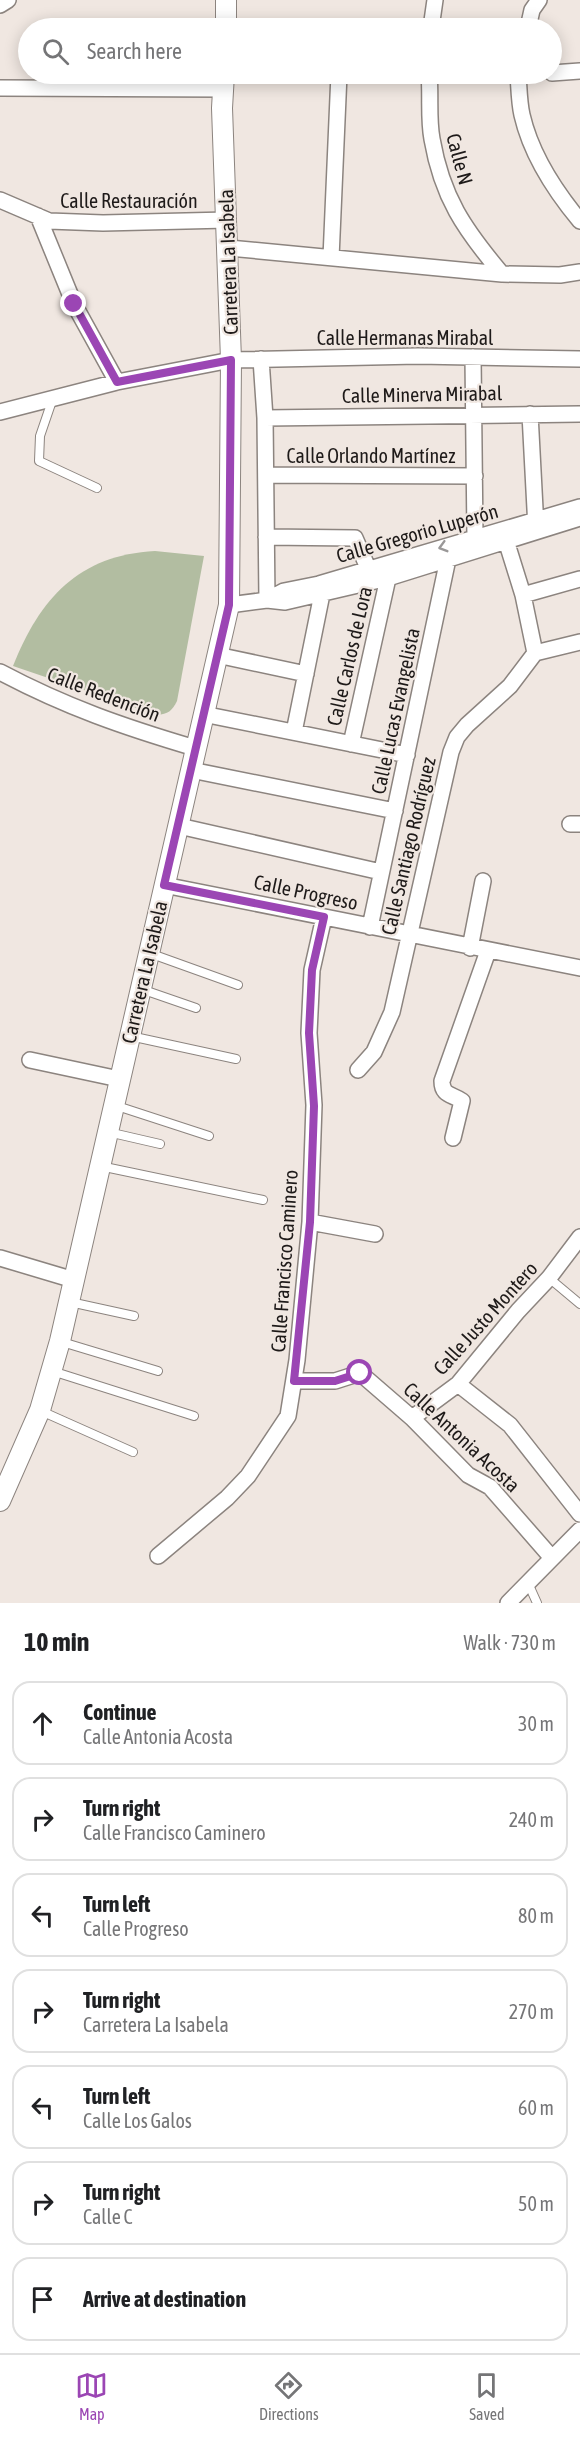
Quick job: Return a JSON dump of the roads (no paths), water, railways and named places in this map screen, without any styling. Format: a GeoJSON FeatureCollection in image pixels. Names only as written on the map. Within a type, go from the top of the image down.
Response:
{"type":"FeatureCollection","features":[{"type":"Feature","properties":{"kind":"main road"},"geometry":{"type":"LineString","coordinates":[[226,0],[226,18]]}},
{"type":"Feature","properties":{"kind":"main road","name":"Carretera La Isabela"},"geometry":{"type":"LineString","coordinates":[[0,1501],[40,1410],[60,1341],[106,1132],[229,605],[231,360],[224,84]]}},
{"type":"Feature","properties":{"kind":"street"},"geometry":{"type":"LineString","coordinates":[[0,5],[8,0]]}},
{"type":"Feature","properties":{"kind":"street"},"geometry":{"type":"LineString","coordinates":[[432,18],[435,0]]}},
{"type":"Feature","properties":{"kind":"street"},"geometry":{"type":"LineString","coordinates":[[530,18],[532,10],[539,0]]}},
{"type":"Feature","properties":{"kind":"street"},"geometry":{"type":"LineString","coordinates":[[562,72],[580,70]]}},
{"type":"Feature","properties":{"kind":"street"},"geometry":{"type":"LineString","coordinates":[[0,88],[149,84]]}},
{"type":"Feature","properties":{"kind":"street"},"geometry":{"type":"LineString","coordinates":[[332,258],[339,84]]}},
{"type":"Feature","properties":{"kind":"street","name":"Calle N"},"geometry":{"type":"LineString","coordinates":[[429,84],[431,137],[443,189],[472,238],[502,274]]}},
{"type":"Feature","properties":{"kind":"street"},"geometry":{"type":"LineString","coordinates":[[519,84],[522,115],[539,160],[565,203],[580,221]]}},
{"type":"Feature","properties":{"kind":"street","name":"Calle Restauración"},"geometry":{"type":"LineString","coordinates":[[0,200],[49,220],[103,223],[227,220]]}},
{"type":"Feature","properties":{"kind":"street"},"geometry":{"type":"LineString","coordinates":[[38,216],[74,304],[117,382]]}},
{"type":"Feature","properties":{"kind":"street"},"geometry":{"type":"LineString","coordinates":[[229,248],[502,274],[560,275],[580,272]]}},
{"type":"Feature","properties":{"kind":"street"},"geometry":{"type":"LineString","coordinates":[[473,357],[476,538]]}},
{"type":"Feature","properties":{"kind":"street","name":"Calle Hermanas Mirabal"},"geometry":{"type":"LineString","coordinates":[[2,406],[53,398],[117,382],[231,360],[580,358]]}},
{"type":"Feature","properties":{"kind":"street"},"geometry":{"type":"LineString","coordinates":[[261,359],[265,418],[267,600]]}},
{"type":"Feature","properties":{"kind":"street"},"geometry":{"type":"LineString","coordinates":[[530,414],[536,525]]}},
{"type":"Feature","properties":{"kind":"street","name":"Calle Minerva Mirabal"},"geometry":{"type":"LineString","coordinates":[[265,418],[580,414]]}},
{"type":"Feature","properties":{"kind":"street","name":"Calle Orlando Martínez"},"geometry":{"type":"LineString","coordinates":[[266,475],[475,476]]}},
{"type":"Feature","properties":{"kind":"street","name":"Calle Gregorio Luperón"},"geometry":{"type":"LineString","coordinates":[[229,605],[267,600],[285,602],[388,578],[448,559],[580,507]]}},
{"type":"Feature","properties":{"kind":"street","name":"Calle Gregorio Luperón"},"geometry":{"type":"LineString","coordinates":[[536,525],[580,518]]}},
{"type":"Feature","properties":{"kind":"street"},"geometry":{"type":"LineString","coordinates":[[505,536],[523,596],[535,653],[580,642]]}},
{"type":"Feature","properties":{"kind":"street","name":"Calle Gregorio Luperón"},"geometry":{"type":"LineString","coordinates":[[267,600],[284,591],[319,584],[476,538],[505,536]]}},
{"type":"Feature","properties":{"kind":"street"},"geometry":{"type":"LineString","coordinates":[[266,537],[355,538],[368,568]]}},
{"type":"Feature","properties":{"kind":"street","name":"Calle Lucas Evangelista"},"geometry":{"type":"LineString","coordinates":[[370,927],[448,559]]}},
{"type":"Feature","properties":{"kind":"street","name":"Calle Carlos de Lora"},"geometry":{"type":"LineString","coordinates":[[351,744],[388,578]]}},
{"type":"Feature","properties":{"kind":"street"},"geometry":{"type":"LineString","coordinates":[[523,596],[580,579]]}},
{"type":"Feature","properties":{"kind":"street"},"geometry":{"type":"LineString","coordinates":[[294,732],[322,594]]}},
{"type":"Feature","properties":{"kind":"street","name":"Calle Santiago Rodríguez"},"geometry":{"type":"LineString","coordinates":[[358,1070],[374,1052],[392,1012],[451,752],[458,737],[510,686],[535,653]]}},
{"type":"Feature","properties":{"kind":"street"},"geometry":{"type":"LineString","coordinates":[[217,655],[306,674]]}},
{"type":"Feature","properties":{"kind":"street","name":"Calle Redención"},"geometry":{"type":"LineString","coordinates":[[0,672],[52,700],[103,720],[195,748]]}},
{"type":"Feature","properties":{"kind":"street"},"geometry":{"type":"LineString","coordinates":[[203,714],[407,755]]}},
{"type":"Feature","properties":{"kind":"street"},"geometry":{"type":"LineString","coordinates":[[191,770],[395,811]]}},
{"type":"Feature","properties":{"kind":"street"},"geometry":{"type":"LineString","coordinates":[[179,826],[381,872]]}},
{"type":"Feature","properties":{"kind":"street"},"geometry":{"type":"LineString","coordinates":[[470,948],[483,881]]}},
{"type":"Feature","properties":{"kind":"street","name":"Calle Progreso"},"geometry":{"type":"LineString","coordinates":[[164,885],[470,948],[580,968]]}},
{"type":"Feature","properties":{"kind":"street","name":"Calle Francisco Caminero"},"geometry":{"type":"LineString","coordinates":[[158,1556],[227,1498],[248,1476],[288,1416],[294,1381],[310,1222],[314,1106],[309,1023],[312,970],[324,917]]}},
{"type":"Feature","properties":{"kind":"street"},"geometry":{"type":"LineString","coordinates":[[453,1138],[462,1101],[447,1095],[442,1088],[442,1081],[488,951]]}},
{"type":"Feature","properties":{"kind":"street"},"geometry":{"type":"LineString","coordinates":[[30,1060],[119,1079]]}},
{"type":"Feature","properties":{"kind":"street"},"geometry":{"type":"LineString","coordinates":[[310,1222],[375,1234]]}},
{"type":"Feature","properties":{"kind":"street","name":"Calle Justo Montero"},"geometry":{"type":"LineString","coordinates":[[412,1418],[458,1384],[518,1311],[549,1278],[580,1237]]}},
{"type":"Feature","properties":{"kind":"street"},"geometry":{"type":"LineString","coordinates":[[0,1258],[74,1280]]}},
{"type":"Feature","properties":{"kind":"street","name":"Calle Antonia Acosta"},"geometry":{"type":"LineString","coordinates":[[294,1381],[335,1381],[360,1373],[412,1418],[468,1475],[490,1487],[552,1558]]}},
{"type":"Feature","properties":{"kind":"street"},"geometry":{"type":"LineString","coordinates":[[458,1384],[510,1425],[580,1514]]}},
{"type":"Feature","properties":{"kind":"street"},"geometry":{"type":"LineString","coordinates":[[508,1603],[580,1530]]}},
{"type":"Feature","properties":{"kind":"lane"},"geometry":{"type":"LineString","coordinates":[[53,398],[40,436],[39,461],[97,488]]}},
{"type":"Feature","properties":{"kind":"lane"},"geometry":{"type":"LineString","coordinates":[[148,953],[238,985]]}},
{"type":"Feature","properties":{"kind":"lane"},"geometry":{"type":"LineString","coordinates":[[140,988],[196,1008]]}},
{"type":"Feature","properties":{"kind":"lane"},"geometry":{"type":"LineString","coordinates":[[129,1035],[236,1059]]}},
{"type":"Feature","properties":{"kind":"lane"},"geometry":{"type":"LineString","coordinates":[[113,1105],[209,1136]]}},
{"type":"Feature","properties":{"kind":"lane"},"geometry":{"type":"LineString","coordinates":[[106,1132],[160,1144]]}},
{"type":"Feature","properties":{"kind":"lane"},"geometry":{"type":"LineString","coordinates":[[99,1166],[263,1200]]}},
{"type":"Feature","properties":{"kind":"lane"},"geometry":{"type":"LineString","coordinates":[[549,1278],[580,1304]]}},
{"type":"Feature","properties":{"kind":"lane"},"geometry":{"type":"LineString","coordinates":[[69,1301],[134,1316]]}},
{"type":"Feature","properties":{"kind":"lane"},"geometry":{"type":"LineString","coordinates":[[60,1341],[158,1371]]}},
{"type":"Feature","properties":{"kind":"lane"},"geometry":{"type":"LineString","coordinates":[[52,1371],[194,1416]]}},
{"type":"Feature","properties":{"kind":"lane"},"geometry":{"type":"LineString","coordinates":[[40,1410],[133,1452]]}},
{"type":"Feature","properties":{"kind":"lane"},"geometry":{"type":"LineString","coordinates":[[528,1583],[537,1603]]}}]}
